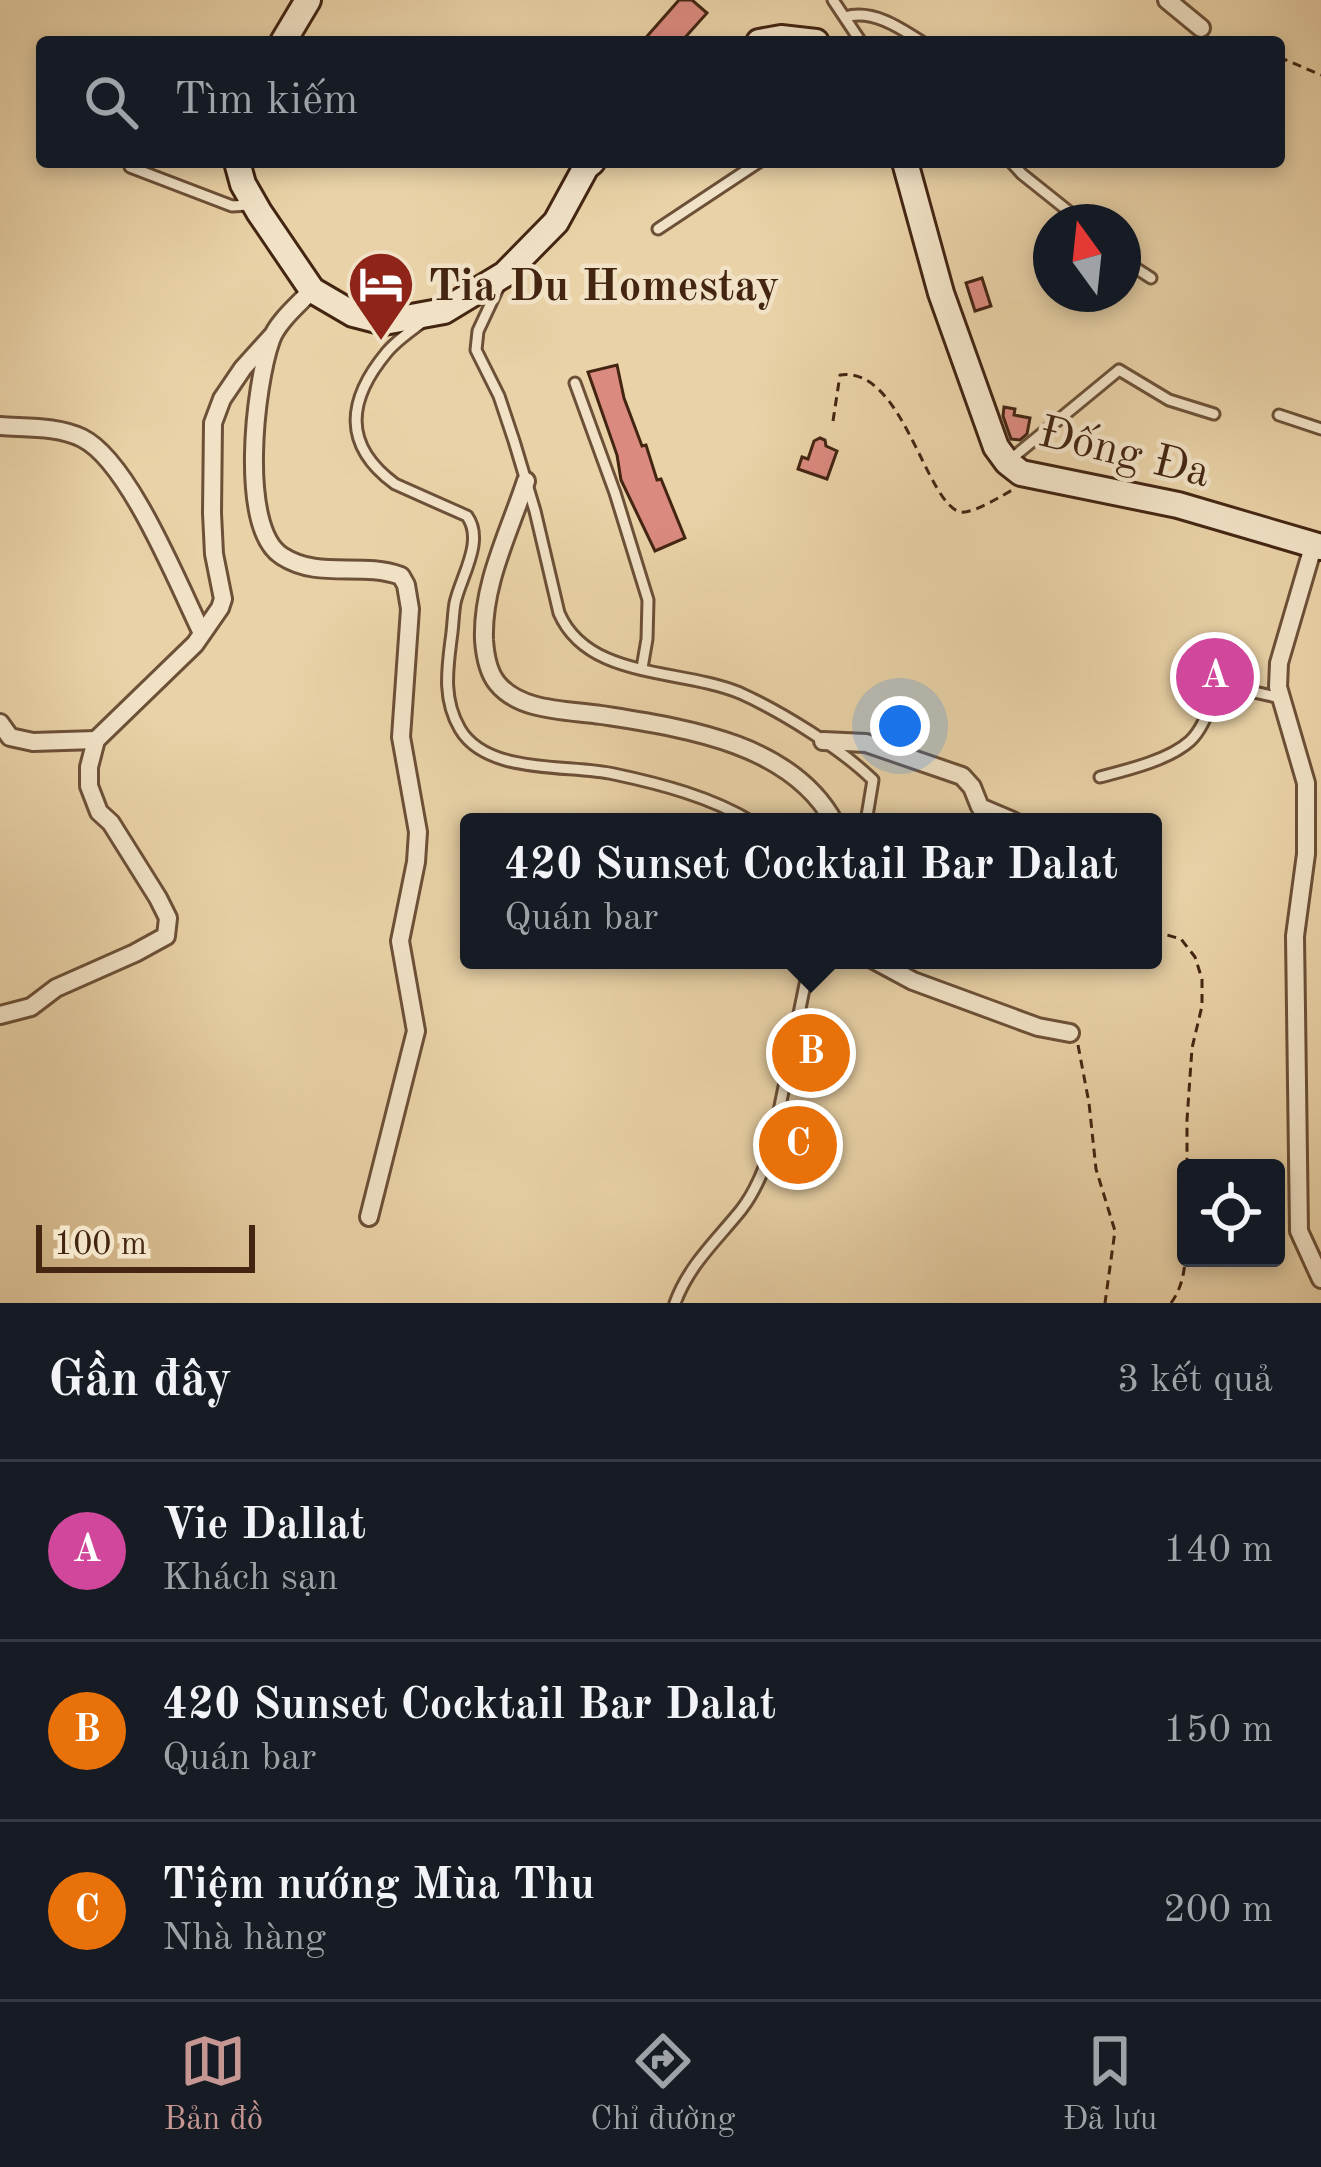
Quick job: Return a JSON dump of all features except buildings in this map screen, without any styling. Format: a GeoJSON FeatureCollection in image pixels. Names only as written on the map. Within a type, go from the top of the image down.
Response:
{"type":"FeatureCollection","features":[{"type":"Feature","properties":{"kind":"street"},"geometry":{"type":"LineString","coordinates":[[287,36],[308,0]]}},
{"type":"Feature","properties":{"kind":"street"},"geometry":{"type":"LineString","coordinates":[[1167,0],[1201,28]]}},
{"type":"Feature","properties":{"kind":"street"},"geometry":{"type":"LineString","coordinates":[[239,168],[255,205],[312,290],[353,314],[385,322],[444,311],[505,274],[556,222],[585,168]]}},
{"type":"Feature","properties":{"kind":"street","name":"Đống Đa"},"geometry":{"type":"LineString","coordinates":[[907,168],[941,293],[997,446],[1017,468],[1178,505],[1317,547]]}},
{"type":"Feature","properties":{"kind":"street"},"geometry":{"type":"LineString","coordinates":[[0,1015],[31,1006],[56,988],[166,936],[168,918],[158,898],[111,823],[99,812],[89,786],[89,767],[97,740],[195,644],[220,608],[223,599],[212,514],[213,423],[243,368],[312,290]]}},
{"type":"Feature","properties":{"kind":"street"},"geometry":{"type":"LineString","coordinates":[[272,336],[254,427],[255,484],[268,543],[281,556],[309,569],[358,568],[400,576],[410,609],[400,721],[418,832],[400,940],[416,1031],[369,1217]]}},
{"type":"Feature","properties":{"kind":"street"},"geometry":{"type":"LineString","coordinates":[[0,426],[70,433],[111,461],[139,505],[202,633]]}},
{"type":"Feature","properties":{"kind":"street"},"geometry":{"type":"LineString","coordinates":[[526,481],[501,547],[484,616],[485,656],[498,684],[529,704],[703,736],[748,749],[812,789],[828,813]]}},
{"type":"Feature","properties":{"kind":"street"},"geometry":{"type":"LineString","coordinates":[[1317,547],[1279,663],[1278,687],[1306,783],[1306,854],[1295,936],[1298,1231],[1321,1279]]}},
{"type":"Feature","properties":{"kind":"street"},"geometry":{"type":"LineString","coordinates":[[0,723],[10,737],[32,742],[97,740]]}},
{"type":"Feature","properties":{"kind":"street"},"geometry":{"type":"LineString","coordinates":[[823,741],[866,743],[962,776],[980,807],[994,813]]}},
{"type":"Feature","properties":{"kind":"street"},"geometry":{"type":"LineString","coordinates":[[891,969],[1038,1027],[1070,1033]]}},
{"type":"Feature","properties":{"kind":"lane"},"geometry":{"type":"LineString","coordinates":[[833,0],[857,36]]}},
{"type":"Feature","properties":{"kind":"lane"},"geometry":{"type":"LineString","coordinates":[[845,17],[861,12],[910,36]]}},
{"type":"Feature","properties":{"kind":"lane"},"geometry":{"type":"LineString","coordinates":[[133,168],[232,206],[255,205]]}},
{"type":"Feature","properties":{"kind":"lane"},"geometry":{"type":"LineString","coordinates":[[658,229],[750,168]]}},
{"type":"Feature","properties":{"kind":"lane"},"geometry":{"type":"LineString","coordinates":[[895,168],[916,204]]}},
{"type":"Feature","properties":{"kind":"lane"},"geometry":{"type":"LineString","coordinates":[[1016,168],[1060,204]]}},
{"type":"Feature","properties":{"kind":"lane"},"geometry":{"type":"LineString","coordinates":[[1141,272],[1151,278]]}},
{"type":"Feature","properties":{"kind":"lane"},"geometry":{"type":"LineString","coordinates":[[505,274],[476,345],[499,396],[526,481],[566,629],[603,659],[739,693],[768,706],[873,780],[868,813]]}},
{"type":"Feature","properties":{"kind":"lane"},"geometry":{"type":"LineString","coordinates":[[433,313],[388,351],[360,399],[355,430],[363,451],[386,477],[467,516],[473,524],[473,548],[454,605],[446,668],[447,692],[461,730],[472,744],[498,758],[650,782],[737,813]]}},
{"type":"Feature","properties":{"kind":"lane"},"geometry":{"type":"LineString","coordinates":[[1017,468],[1119,370],[1168,400],[1214,414]]}},
{"type":"Feature","properties":{"kind":"lane"},"geometry":{"type":"LineString","coordinates":[[574,383],[648,600],[643,668]]}},
{"type":"Feature","properties":{"kind":"lane"},"geometry":{"type":"LineString","coordinates":[[1279,416],[1321,429]]}},
{"type":"Feature","properties":{"kind":"lane"},"geometry":{"type":"LineString","coordinates":[[1100,777],[1136,768],[1191,741],[1217,688],[1281,698]]}},
{"type":"Feature","properties":{"kind":"lane"},"geometry":{"type":"LineString","coordinates":[[675,1303],[690,1269],[743,1208],[764,1170],[808,969]]}},
{"type":"Feature","properties":{"kind":"path"},"geometry":{"type":"LineString","coordinates":[[1285,60],[1321,75]]}},
{"type":"Feature","properties":{"kind":"path"},"geometry":{"type":"LineString","coordinates":[[833,421],[840,375],[857,375],[894,408],[938,489],[961,512],[973,511],[1015,489],[1017,468]]}},
{"type":"Feature","properties":{"kind":"path"},"geometry":{"type":"LineString","coordinates":[[1162,934],[1181,939],[1195,957],[1202,979],[1202,1006],[1192,1048],[1187,1159]]}},
{"type":"Feature","properties":{"kind":"path"},"geometry":{"type":"LineString","coordinates":[[1070,1033],[1082,1057],[1096,1169],[1115,1231],[1105,1303]]}},
{"type":"Feature","properties":{"kind":"path"},"geometry":{"type":"LineString","coordinates":[[1172,1303],[1180,1290],[1184,1267]]}},
{"type":"Feature","properties":{"kind":"place","name":"Tia Du Homestay"},"geometry":{"type":"Point","coordinates":[381,343]}},
{"type":"Feature","properties":{"kind":"place","name":"Vie Dallat"},"geometry":{"type":"Point","coordinates":[1215,677]}},
{"type":"Feature","properties":{"kind":"place","name":"420 Sunset Cocktail Bar Dalat"},"geometry":{"type":"Point","coordinates":[811,1053]}},
{"type":"Feature","properties":{"kind":"place","name":"Tiệm nướng Mùa Thu"},"geometry":{"type":"Point","coordinates":[798,1145]}}]}
